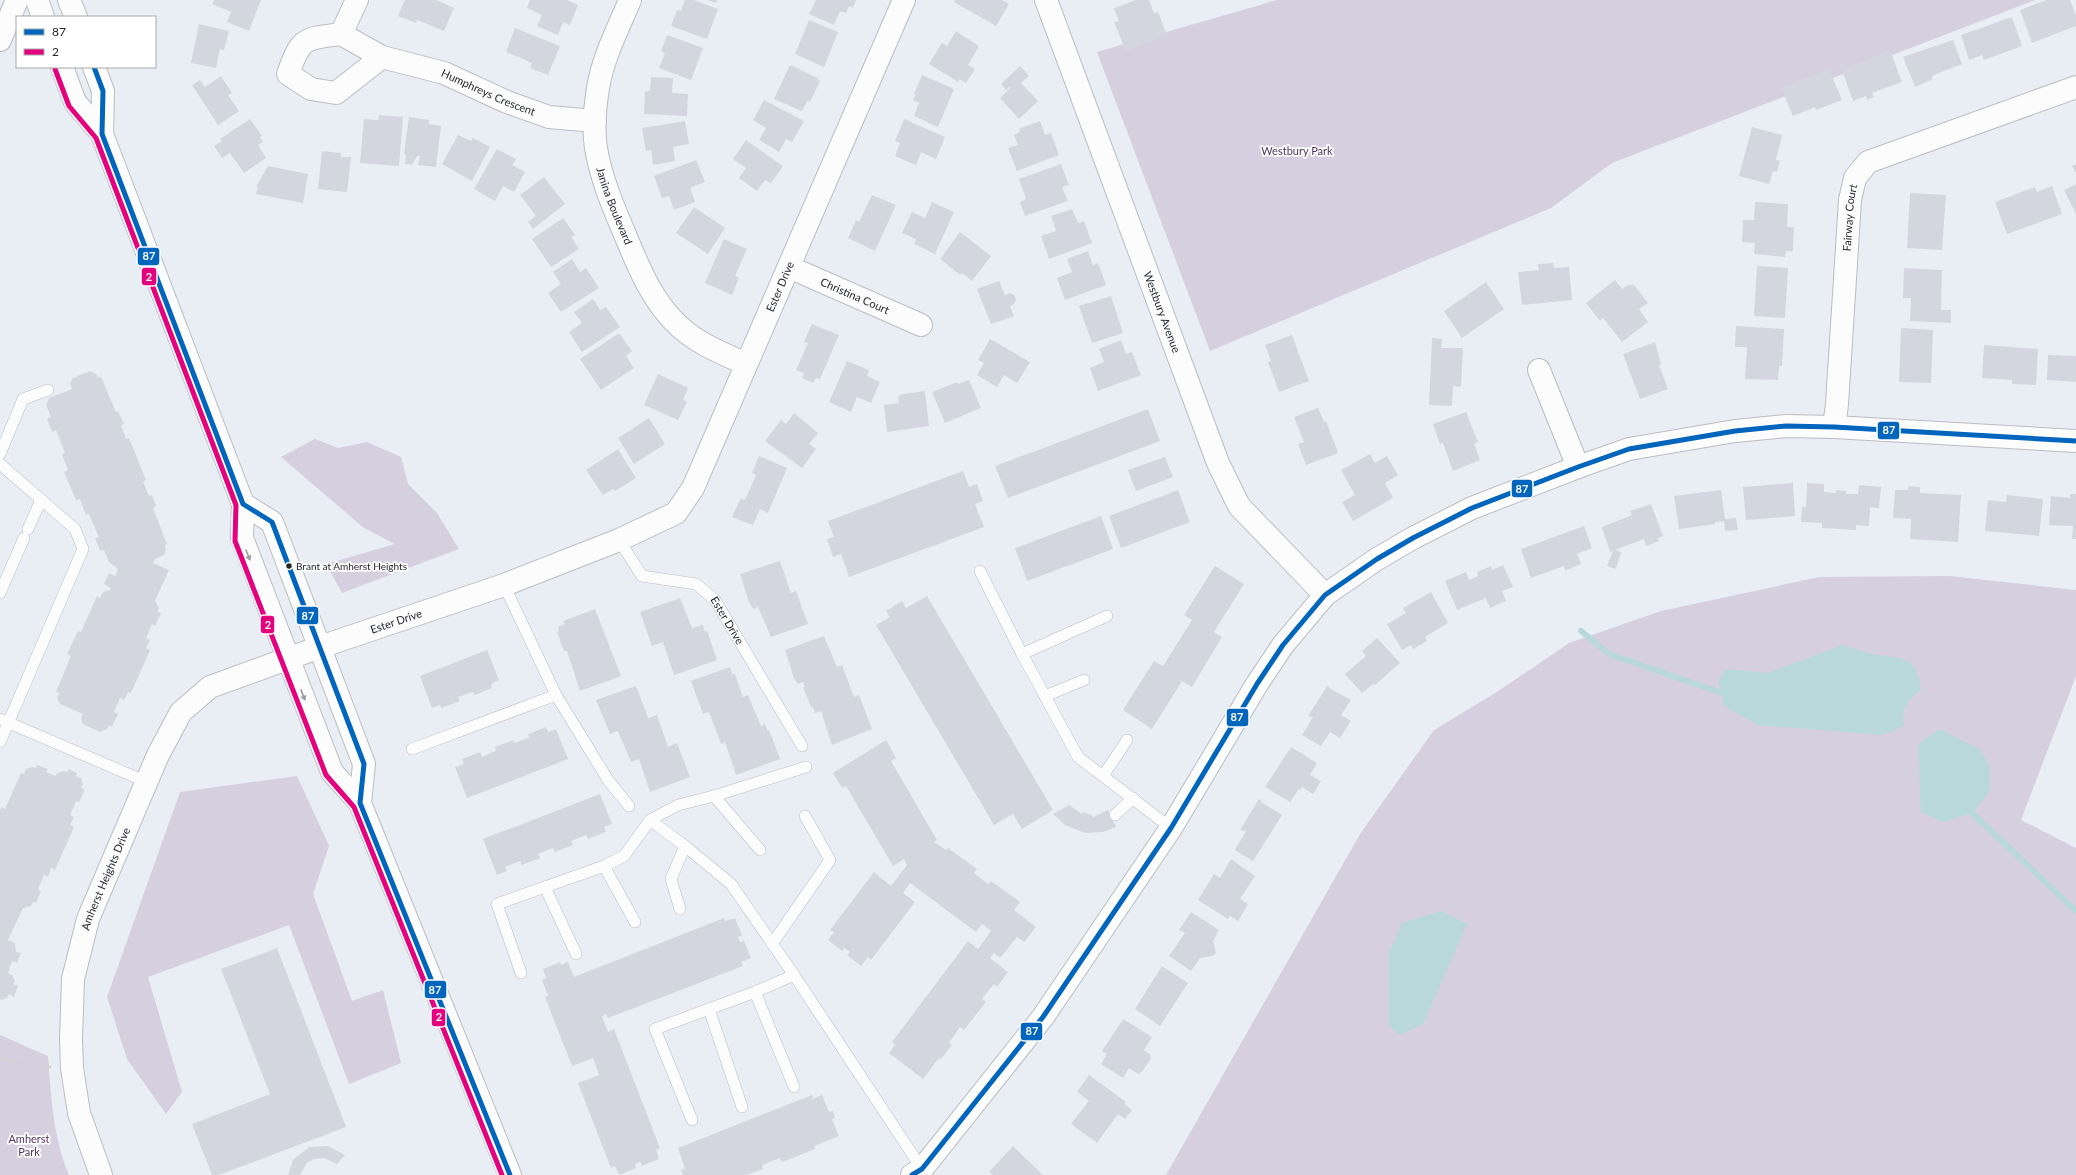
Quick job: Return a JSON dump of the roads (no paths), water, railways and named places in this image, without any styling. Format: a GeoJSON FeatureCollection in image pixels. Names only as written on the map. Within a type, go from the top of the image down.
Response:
{"type":"FeatureCollection","features":[{"type":"Feature","properties":{"kind":"main road"},"geometry":{"type":"LineString","coordinates":[[0,40],[18,0]]}},
{"type":"Feature","properties":{"kind":"main road"},"geometry":{"type":"LineString","coordinates":[[37,0],[43,16]]}},
{"type":"Feature","properties":{"kind":"main road"},"geometry":{"type":"LineString","coordinates":[[69,0],[76,16]]}},
{"type":"Feature","properties":{"kind":"main road"},"geometry":{"type":"LineString","coordinates":[[357,0],[341,34],[311,38],[297,50],[288,74],[311,89],[336,93],[382,57]]}},
{"type":"Feature","properties":{"kind":"main road","name":"Janina Boulevard"},"geometry":{"type":"LineString","coordinates":[[630,0],[605,58],[598,88],[595,121],[596,147],[605,186],[646,283],[654,297],[680,328],[711,347],[746,364]]}},
{"type":"Feature","properties":{"kind":"main road","name":"Ester Drive"},"geometry":{"type":"LineString","coordinates":[[289,658],[504,585],[619,540],[676,513],[693,488],[904,0]]}},
{"type":"Feature","properties":{"kind":"main road","name":"Westbury Avenue"},"geometry":{"type":"LineString","coordinates":[[1046,0],[1218,463],[1239,506],[1325,596]]}},
{"type":"Feature","properties":{"kind":"main road","name":"Humphreys Crescent"},"geometry":{"type":"LineString","coordinates":[[341,34],[382,57],[444,73],[507,102],[550,117],[595,121]]}},
{"type":"Feature","properties":{"kind":"main road"},"geometry":{"type":"LineString","coordinates":[[62,68],[75,102],[102,134],[243,504],[242,538],[332,772],[360,803],[510,1175]]}},
{"type":"Feature","properties":{"kind":"main road"},"geometry":{"type":"LineString","coordinates":[[94,68],[103,91],[102,134]]}},
{"type":"Feature","properties":{"kind":"main road","name":"Fairway Court"},"geometry":{"type":"LineString","coordinates":[[1834,427],[1837,404],[1850,200],[1855,178],[1868,162],[2076,87]]}},
{"type":"Feature","properties":{"kind":"main road","name":"Christina Court"},"geometry":{"type":"LineString","coordinates":[[789,267],[921,325]]}},
{"type":"Feature","properties":{"kind":"main road"},"geometry":{"type":"LineString","coordinates":[[1539,370],[1578,467]]}},
{"type":"Feature","properties":{"kind":"main road"},"geometry":{"type":"LineString","coordinates":[[917,1172],[1043,1017],[1171,828],[1257,684],[1283,645],[1325,596],[1377,559],[1413,538],[1472,508],[1578,467],[1629,450],[1735,431],[1786,426],[1834,427],[2076,441]]}},
{"type":"Feature","properties":{"kind":"main road"},"geometry":{"type":"LineString","coordinates":[[243,504],[272,522],[364,764],[360,803]]}},
{"type":"Feature","properties":{"kind":"main road","name":"Amherst Heights Drive"},"geometry":{"type":"LineString","coordinates":[[101,1175],[79,1113],[72,1068],[71,1039],[73,979],[88,919],[158,755],[180,712],[210,687],[289,658]]}},
{"type":"Feature","properties":{"kind":"lane"},"geometry":{"type":"LineString","coordinates":[[0,454],[23,399],[48,390]]}},
{"type":"Feature","properties":{"kind":"lane"},"geometry":{"type":"LineString","coordinates":[[0,464],[75,530],[83,549],[5,721],[0,742]]}},
{"type":"Feature","properties":{"kind":"lane"},"geometry":{"type":"LineString","coordinates":[[0,592],[41,500]]}},
{"type":"Feature","properties":{"kind":"lane","name":"Ester Drive"},"geometry":{"type":"LineString","coordinates":[[619,540],[642,576],[696,584],[715,600],[802,746]]}},
{"type":"Feature","properties":{"kind":"lane"},"geometry":{"type":"LineString","coordinates":[[980,570],[1022,654],[1078,757],[1171,828]]}},
{"type":"Feature","properties":{"kind":"lane"},"geometry":{"type":"LineString","coordinates":[[504,585],[556,695],[608,780],[629,806]]}},
{"type":"Feature","properties":{"kind":"lane"},"geometry":{"type":"LineString","coordinates":[[1022,654],[1107,616]]}},
{"type":"Feature","properties":{"kind":"lane"},"geometry":{"type":"LineString","coordinates":[[1045,696],[1084,680]]}},
{"type":"Feature","properties":{"kind":"lane"},"geometry":{"type":"LineString","coordinates":[[412,749],[556,695]]}},
{"type":"Feature","properties":{"kind":"lane"},"geometry":{"type":"LineString","coordinates":[[5,721],[147,782]]}},
{"type":"Feature","properties":{"kind":"lane"},"geometry":{"type":"LineString","coordinates":[[1103,776],[1127,740]]}},
{"type":"Feature","properties":{"kind":"lane"},"geometry":{"type":"LineString","coordinates":[[521,973],[497,904],[604,866],[624,856],[650,820],[678,805],[714,796],[806,767]]}},
{"type":"Feature","properties":{"kind":"lane"},"geometry":{"type":"LineString","coordinates":[[714,796],[760,850]]}},
{"type":"Feature","properties":{"kind":"lane"},"geometry":{"type":"LineString","coordinates":[[1115,815],[1132,798]]}},
{"type":"Feature","properties":{"kind":"lane"},"geometry":{"type":"LineString","coordinates":[[772,944],[830,860],[804,816]]}},
{"type":"Feature","properties":{"kind":"lane"},"geometry":{"type":"LineString","coordinates":[[650,820],[685,846],[731,884],[794,975],[917,1172]]}},
{"type":"Feature","properties":{"kind":"lane"},"geometry":{"type":"LineString","coordinates":[[680,910],[671,879],[685,846]]}},
{"type":"Feature","properties":{"kind":"lane"},"geometry":{"type":"LineString","coordinates":[[604,866],[635,922]]}},
{"type":"Feature","properties":{"kind":"lane"},"geometry":{"type":"LineString","coordinates":[[545,887],[576,954]]}},
{"type":"Feature","properties":{"kind":"lane"},"geometry":{"type":"LineString","coordinates":[[692,1120],[655,1029],[755,992],[794,975]]}},
{"type":"Feature","properties":{"kind":"lane"},"geometry":{"type":"LineString","coordinates":[[755,992],[794,1087]]}},
{"type":"Feature","properties":{"kind":"lane"},"geometry":{"type":"LineString","coordinates":[[709,1009],[742,1107]]}},
{"type":"Feature","properties":{"kind":"water"},"geometry":{"type":"Polygon","coordinates":[[[1843,645],[1869,653],[1900,659],[1912,664],[1919,678],[1921,690],[1908,702],[1904,709],[1904,726],[1882,735],[1758,725],[1724,706],[1718,681],[1726,669],[1768,673],[1843,645]]]}},
{"type":"Feature","properties":{"kind":"water"},"geometry":{"type":"Polygon","coordinates":[[[1940,729],[1979,749],[1989,764],[1990,791],[1972,813],[1943,822],[1921,812],[1918,744],[1940,729]]]}},
{"type":"Feature","properties":{"kind":"water"},"geometry":{"type":"Polygon","coordinates":[[[1441,911],[1467,924],[1423,1024],[1400,1035],[1389,1026],[1389,953],[1402,923],[1441,911]]]}},
{"type":"Feature","properties":{"kind":"waterway"},"geometry":{"type":"LineString","coordinates":[[1581,631],[1609,654],[1719,692]]}},
{"type":"Feature","properties":{"kind":"waterway"},"geometry":{"type":"LineString","coordinates":[[1972,813],[2076,911]]}},
{"type":"Feature","properties":{"kind":"place","name":"Brant at Amherst Heights"},"geometry":{"type":"Point","coordinates":[289,566]}},
{"type":"Feature","properties":{"kind":"park label","name":"Westbury Park"},"geometry":{"type":"Point","coordinates":[1297,151]}},
{"type":"Feature","properties":{"kind":"park label","name":"Amherst Park"},"geometry":{"type":"Point","coordinates":[29,1145]}}]}
